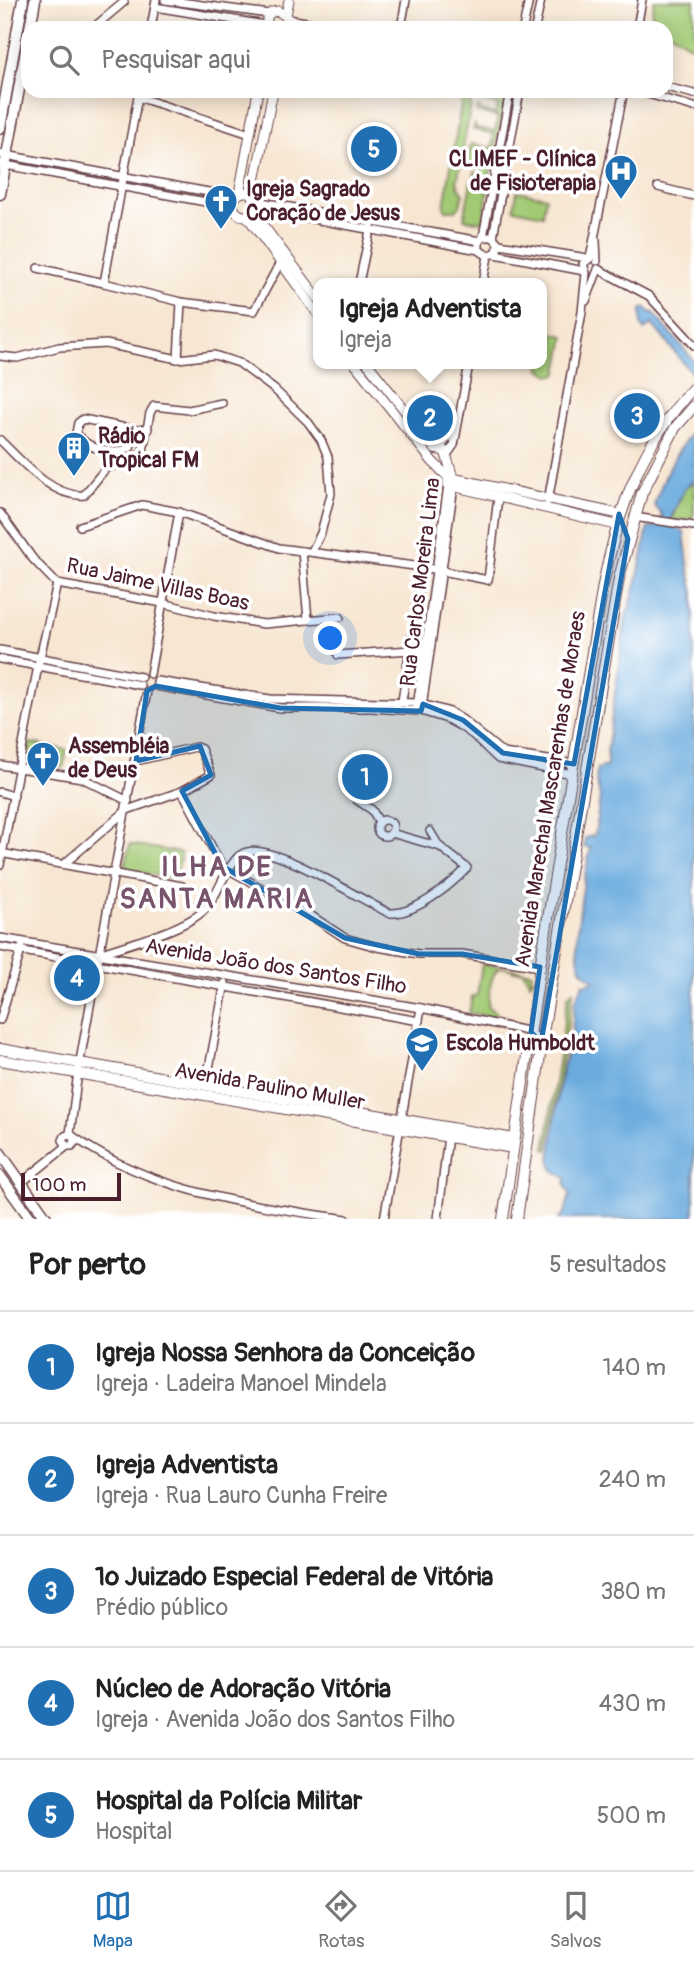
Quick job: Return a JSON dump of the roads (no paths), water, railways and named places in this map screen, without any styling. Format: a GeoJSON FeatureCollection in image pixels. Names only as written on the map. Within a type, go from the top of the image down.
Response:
{"type":"FeatureCollection","features":[{"type":"Feature","properties":{"kind":"main road"},"geometry":{"type":"LineString","coordinates":[[0,128],[23,0]]}},
{"type":"Feature","properties":{"kind":"main road"},"geometry":{"type":"LineString","coordinates":[[31,21],[35,0]]}},
{"type":"Feature","properties":{"kind":"main road"},"geometry":{"type":"LineString","coordinates":[[0,194],[3,160],[21,73]]}},
{"type":"Feature","properties":{"kind":"main road","name":"Avenida Marechal Mascarenhas de Moraes"},"geometry":{"type":"LineString","coordinates":[[503,1219],[540,967],[603,585],[618,520],[629,488],[654,439],[694,387]]}},
{"type":"Feature","properties":{"kind":"main road","name":"Avenida Marechal Mascarenhas de Moraes"},"geometry":{"type":"LineString","coordinates":[[517,1219],[541,1044],[618,578],[634,517],[650,476],[675,428],[694,406]]}},
{"type":"Feature","properties":{"kind":"main road"},"geometry":{"type":"LineString","coordinates":[[618,520],[628,539]]}},
{"type":"Feature","properties":{"kind":"main road","name":"Avenida Paulino Muller"},"geometry":{"type":"LineString","coordinates":[[0,1049],[79,1067],[514,1143]]}},
{"type":"Feature","properties":{"kind":"main road","name":"Avenida Paulino Muller"},"geometry":{"type":"LineString","coordinates":[[0,1060],[79,1067]]}},
{"type":"Feature","properties":{"kind":"main road","name":"Avenida Paulino Muller"},"geometry":{"type":"LineString","coordinates":[[173,1084],[206,1084],[401,1123],[448,1136],[514,1143]]}},
{"type":"Feature","properties":{"kind":"main road"},"geometry":{"type":"LineString","coordinates":[[514,1143],[527,1135]]}},
{"type":"Feature","properties":{"kind":"main road"},"geometry":{"type":"LineString","coordinates":[[0,1153],[47,1219]]}},
{"type":"Feature","properties":{"kind":"main road"},"geometry":{"type":"LineString","coordinates":[[0,1176],[31,1219]]}},
{"type":"Feature","properties":{"kind":"street"},"geometry":{"type":"LineString","coordinates":[[165,0],[280,11],[287,21]]}},
{"type":"Feature","properties":{"kind":"street"},"geometry":{"type":"LineString","coordinates":[[268,21],[276,0]]}},
{"type":"Feature","properties":{"kind":"street"},"geometry":{"type":"LineString","coordinates":[[287,21],[289,0]]}},
{"type":"Feature","properties":{"kind":"street"},"geometry":{"type":"LineString","coordinates":[[402,21],[406,0]]}},
{"type":"Feature","properties":{"kind":"street"},"geometry":{"type":"LineString","coordinates":[[524,21],[529,0],[541,1],[537,21]]}},
{"type":"Feature","properties":{"kind":"street"},"geometry":{"type":"LineString","coordinates":[[638,21],[642,0]]}},
{"type":"Feature","properties":{"kind":"street"},"geometry":{"type":"LineString","coordinates":[[101,21],[124,2]]}},
{"type":"Feature","properties":{"kind":"street"},"geometry":{"type":"LineString","coordinates":[[155,4],[237,21]]}},
{"type":"Feature","properties":{"kind":"street"},"geometry":{"type":"LineString","coordinates":[[673,89],[694,94]]}},
{"type":"Feature","properties":{"kind":"street"},"geometry":{"type":"LineString","coordinates":[[106,283],[138,98]]}},
{"type":"Feature","properties":{"kind":"street"},"geometry":{"type":"LineString","coordinates":[[150,98],[250,134]]}},
{"type":"Feature","properties":{"kind":"street"},"geometry":{"type":"LineString","coordinates":[[257,98],[236,200],[239,215],[253,207],[481,239],[493,237]]}},
{"type":"Feature","properties":{"kind":"street"},"geometry":{"type":"LineString","coordinates":[[253,207],[272,98]]}},
{"type":"Feature","properties":{"kind":"street"},"geometry":{"type":"LineString","coordinates":[[479,250],[509,98]]}},
{"type":"Feature","properties":{"kind":"street"},"geometry":{"type":"LineString","coordinates":[[493,237],[519,98]]}},
{"type":"Feature","properties":{"kind":"street"},"geometry":{"type":"LineString","coordinates":[[370,225],[492,255],[592,274],[595,234],[619,98]]}},
{"type":"Feature","properties":{"kind":"street"},"geometry":{"type":"LineString","coordinates":[[661,98],[694,107]]}},
{"type":"Feature","properties":{"kind":"street"},"geometry":{"type":"LineString","coordinates":[[3,160],[123,176],[236,200]]}},
{"type":"Feature","properties":{"kind":"street"},"geometry":{"type":"LineString","coordinates":[[3,160],[121,185],[236,200],[245,193],[313,306]]}},
{"type":"Feature","properties":{"kind":"street"},"geometry":{"type":"LineString","coordinates":[[658,187],[694,197]]}},
{"type":"Feature","properties":{"kind":"street"},"geometry":{"type":"LineString","coordinates":[[360,278],[370,225]]}},
{"type":"Feature","properties":{"kind":"street"},"geometry":{"type":"LineString","coordinates":[[493,237],[499,244],[594,264],[649,296],[694,345]]}},
{"type":"Feature","properties":{"kind":"street"},"geometry":{"type":"LineString","coordinates":[[485,278],[492,255],[499,244]]}},
{"type":"Feature","properties":{"kind":"street"},"geometry":{"type":"LineString","coordinates":[[284,258],[313,292]]}},
{"type":"Feature","properties":{"kind":"street"},"geometry":{"type":"LineString","coordinates":[[38,268],[181,302],[254,311],[284,258]]}},
{"type":"Feature","properties":{"kind":"street"},"geometry":{"type":"LineString","coordinates":[[582,312],[585,272],[583,264],[594,264]]}},
{"type":"Feature","properties":{"kind":"street"},"geometry":{"type":"LineString","coordinates":[[547,504],[582,312],[594,264]]}},
{"type":"Feature","properties":{"kind":"street"},"geometry":{"type":"LineString","coordinates":[[178,359],[181,302]]}},
{"type":"Feature","properties":{"kind":"street"},"geometry":{"type":"LineString","coordinates":[[0,356],[17,358],[59,347],[106,344],[178,359],[214,355],[239,363],[275,390],[308,422],[321,440],[328,457],[331,494],[321,533],[312,551]]}},
{"type":"Feature","properties":{"kind":"street","name":"Rua Carlos Moreira Lima"},"geometry":{"type":"LineString","coordinates":[[359,369],[451,481]]}},
{"type":"Feature","properties":{"kind":"street"},"geometry":{"type":"LineString","coordinates":[[372,369],[442,452],[442,463],[433,460],[432,452],[442,452]]}},
{"type":"Feature","properties":{"kind":"street","name":"Rua Carlos Moreira Lima"},"geometry":{"type":"LineString","coordinates":[[420,707],[451,481],[442,452],[454,445],[468,369]]}},
{"type":"Feature","properties":{"kind":"street"},"geometry":{"type":"LineString","coordinates":[[0,440],[55,488],[72,496],[84,495],[106,468],[138,456],[146,443],[150,413],[154,407],[189,410],[222,403]]}},
{"type":"Feature","properties":{"kind":"street"},"geometry":{"type":"LineString","coordinates":[[136,430],[130,448],[112,452],[87,443],[76,433],[78,423],[83,419],[136,430],[148,429]]}},
{"type":"Feature","properties":{"kind":"street"},"geometry":{"type":"LineString","coordinates":[[451,481],[498,497],[547,504]]}},
{"type":"Feature","properties":{"kind":"street"},"geometry":{"type":"LineString","coordinates":[[451,481],[618,520]]}},
{"type":"Feature","properties":{"kind":"street"},"geometry":{"type":"LineString","coordinates":[[80,526],[142,505],[179,512],[279,548],[422,567],[488,580],[498,497]]}},
{"type":"Feature","properties":{"kind":"street"},"geometry":{"type":"LineString","coordinates":[[148,691],[155,689],[156,683],[150,674],[179,512]]}},
{"type":"Feature","properties":{"kind":"street","name":"Rua Jaime Villas Boas"},"geometry":{"type":"LineString","coordinates":[[0,513],[33,559],[57,584],[264,624],[340,617]]}},
{"type":"Feature","properties":{"kind":"street"},"geometry":{"type":"LineString","coordinates":[[634,517],[694,526]]}},
{"type":"Feature","properties":{"kind":"street"},"geometry":{"type":"LineString","coordinates":[[302,551],[308,620]]}},
{"type":"Feature","properties":{"kind":"street"},"geometry":{"type":"LineString","coordinates":[[402,701],[422,567]]}},
{"type":"Feature","properties":{"kind":"street","name":"Rua Carlos Moreira Lima"},"geometry":{"type":"LineString","coordinates":[[420,707],[424,652],[438,570]]}},
{"type":"Feature","properties":{"kind":"street"},"geometry":{"type":"LineString","coordinates":[[0,865],[39,662],[57,584]]}},
{"type":"Feature","properties":{"kind":"street"},"geometry":{"type":"LineString","coordinates":[[0,650],[39,662]]}},
{"type":"Feature","properties":{"kind":"street"},"geometry":{"type":"LineString","coordinates":[[338,655],[410,650],[424,652]]}},
{"type":"Feature","properties":{"kind":"street"},"geometry":{"type":"LineString","coordinates":[[0,659],[39,662],[140,681],[148,691],[79,1067],[71,1141],[21,1183]]}},
{"type":"Feature","properties":{"kind":"street"},"geometry":{"type":"LineString","coordinates":[[140,681],[150,674]]}},
{"type":"Feature","properties":{"kind":"street"},"geometry":{"type":"LineString","coordinates":[[156,683],[280,708],[402,701],[420,707]]}},
{"type":"Feature","properties":{"kind":"street"},"geometry":{"type":"LineString","coordinates":[[330,705],[420,707],[450,712],[503,752],[573,769]]}},
{"type":"Feature","properties":{"kind":"street"},"geometry":{"type":"LineString","coordinates":[[64,864],[127,805],[183,791],[211,775],[199,747],[136,761]]}},
{"type":"Feature","properties":{"kind":"street"},"geometry":{"type":"LineString","coordinates":[[0,765],[82,778],[127,805]]}},
{"type":"Feature","properties":{"kind":"street"},"geometry":{"type":"LineString","coordinates":[[183,791],[222,866],[345,937],[377,947],[419,954],[462,954],[540,967]]}},
{"type":"Feature","properties":{"kind":"street"},"geometry":{"type":"LineString","coordinates":[[0,792],[14,796]]}},
{"type":"Feature","properties":{"kind":"street"},"geometry":{"type":"LineString","coordinates":[[99,955],[188,922],[206,908],[229,869],[245,852],[271,854],[393,913],[408,911],[457,879],[467,868],[439,846],[391,833],[391,822],[379,822],[372,810],[357,800]]}},
{"type":"Feature","properties":{"kind":"street"},"geometry":{"type":"LineString","coordinates":[[0,815],[9,818]]}},
{"type":"Feature","properties":{"kind":"street"},"geometry":{"type":"LineString","coordinates":[[430,831],[439,846]]}},
{"type":"Feature","properties":{"kind":"street"},"geometry":{"type":"LineString","coordinates":[[1,854],[182,886]]}},
{"type":"Feature","properties":{"kind":"street","name":"Avenida João dos Santos Filho"},"geometry":{"type":"LineString","coordinates":[[0,938],[421,1008],[531,1032]]}},
{"type":"Feature","properties":{"kind":"street"},"geometry":{"type":"LineString","coordinates":[[0,1020],[23,942]]}},
{"type":"Feature","properties":{"kind":"street","name":"Avenida João dos Santos Filho"},"geometry":{"type":"LineString","coordinates":[[0,947],[419,1021]]}},
{"type":"Feature","properties":{"kind":"street"},"geometry":{"type":"LineString","coordinates":[[206,1084],[226,976]]}},
{"type":"Feature","properties":{"kind":"street"},"geometry":{"type":"LineString","coordinates":[[384,1219],[421,1008]]}},
{"type":"Feature","properties":{"kind":"street"},"geometry":{"type":"LineString","coordinates":[[531,1032],[541,1044]]}},
{"type":"Feature","properties":{"kind":"street"},"geometry":{"type":"LineString","coordinates":[[438,1219],[448,1136]]}},
{"type":"Feature","properties":{"kind":"street"},"geometry":{"type":"LineString","coordinates":[[71,1141],[145,1176],[185,1190],[247,1205],[346,1219]]}},
{"type":"Feature","properties":{"kind":"water"},"geometry":{"type":"Polygon","coordinates":[[[645,307],[651,314],[653,312],[694,361],[693,375],[652,324],[644,330],[641,325],[641,310],[645,307]]]}},
{"type":"Feature","properties":{"kind":"water"},"geometry":{"type":"Polygon","coordinates":[[[694,430],[694,480],[685,488],[670,520],[674,528],[684,531],[694,593],[694,1219],[559,1219],[565,1212],[570,1194],[565,1185],[566,1178],[554,1171],[550,1160],[560,1080],[572,1032],[575,1001],[583,984],[595,981],[582,970],[577,946],[585,874],[591,848],[584,847],[585,838],[595,835],[600,797],[596,780],[597,769],[607,766],[626,615],[648,528],[659,526],[662,515],[654,505],[671,465],[694,430]]]}},
{"type":"Feature","properties":{"kind":"place","name":"Hospital da Polícia Militar"},"geometry":{"type":"Point","coordinates":[374,149]}},
{"type":"Feature","properties":{"kind":"place","name":"CLIMEF - Clínica de Fisioterapia"},"geometry":{"type":"Point","coordinates":[621,201]}},
{"type":"Feature","properties":{"kind":"place","name":"Igreja Sagrado Coração de Jesus"},"geometry":{"type":"Point","coordinates":[221,231]}},
{"type":"Feature","properties":{"kind":"place","name":"1º Juizado Especial Federal de Vitória"},"geometry":{"type":"Point","coordinates":[637,416]}},
{"type":"Feature","properties":{"kind":"place","name":"Igreja Adventista"},"geometry":{"type":"Point","coordinates":[430,418]}},
{"type":"Feature","properties":{"kind":"place","name":"Rádio Tropical FM"},"geometry":{"type":"Point","coordinates":[74,478]}},
{"type":"Feature","properties":{"kind":"place","name":"Igreja Nossa Senhora da Conceição"},"geometry":{"type":"Point","coordinates":[365,777]}},
{"type":"Feature","properties":{"kind":"place","name":"Assembléia de Deus"},"geometry":{"type":"Point","coordinates":[43,788]}},
{"type":"Feature","properties":{"kind":"place","name":"Núcleo de Adoração Vitória"},"geometry":{"type":"Point","coordinates":[77,978]}},
{"type":"Feature","properties":{"kind":"place","name":"Escola Humboldt"},"geometry":{"type":"Point","coordinates":[422,1073]}},
{"type":"Feature","properties":{"kind":"district","name":"ILHA DE SANTA MARIA"},"geometry":{"type":"Point","coordinates":[217,882]}}]}
